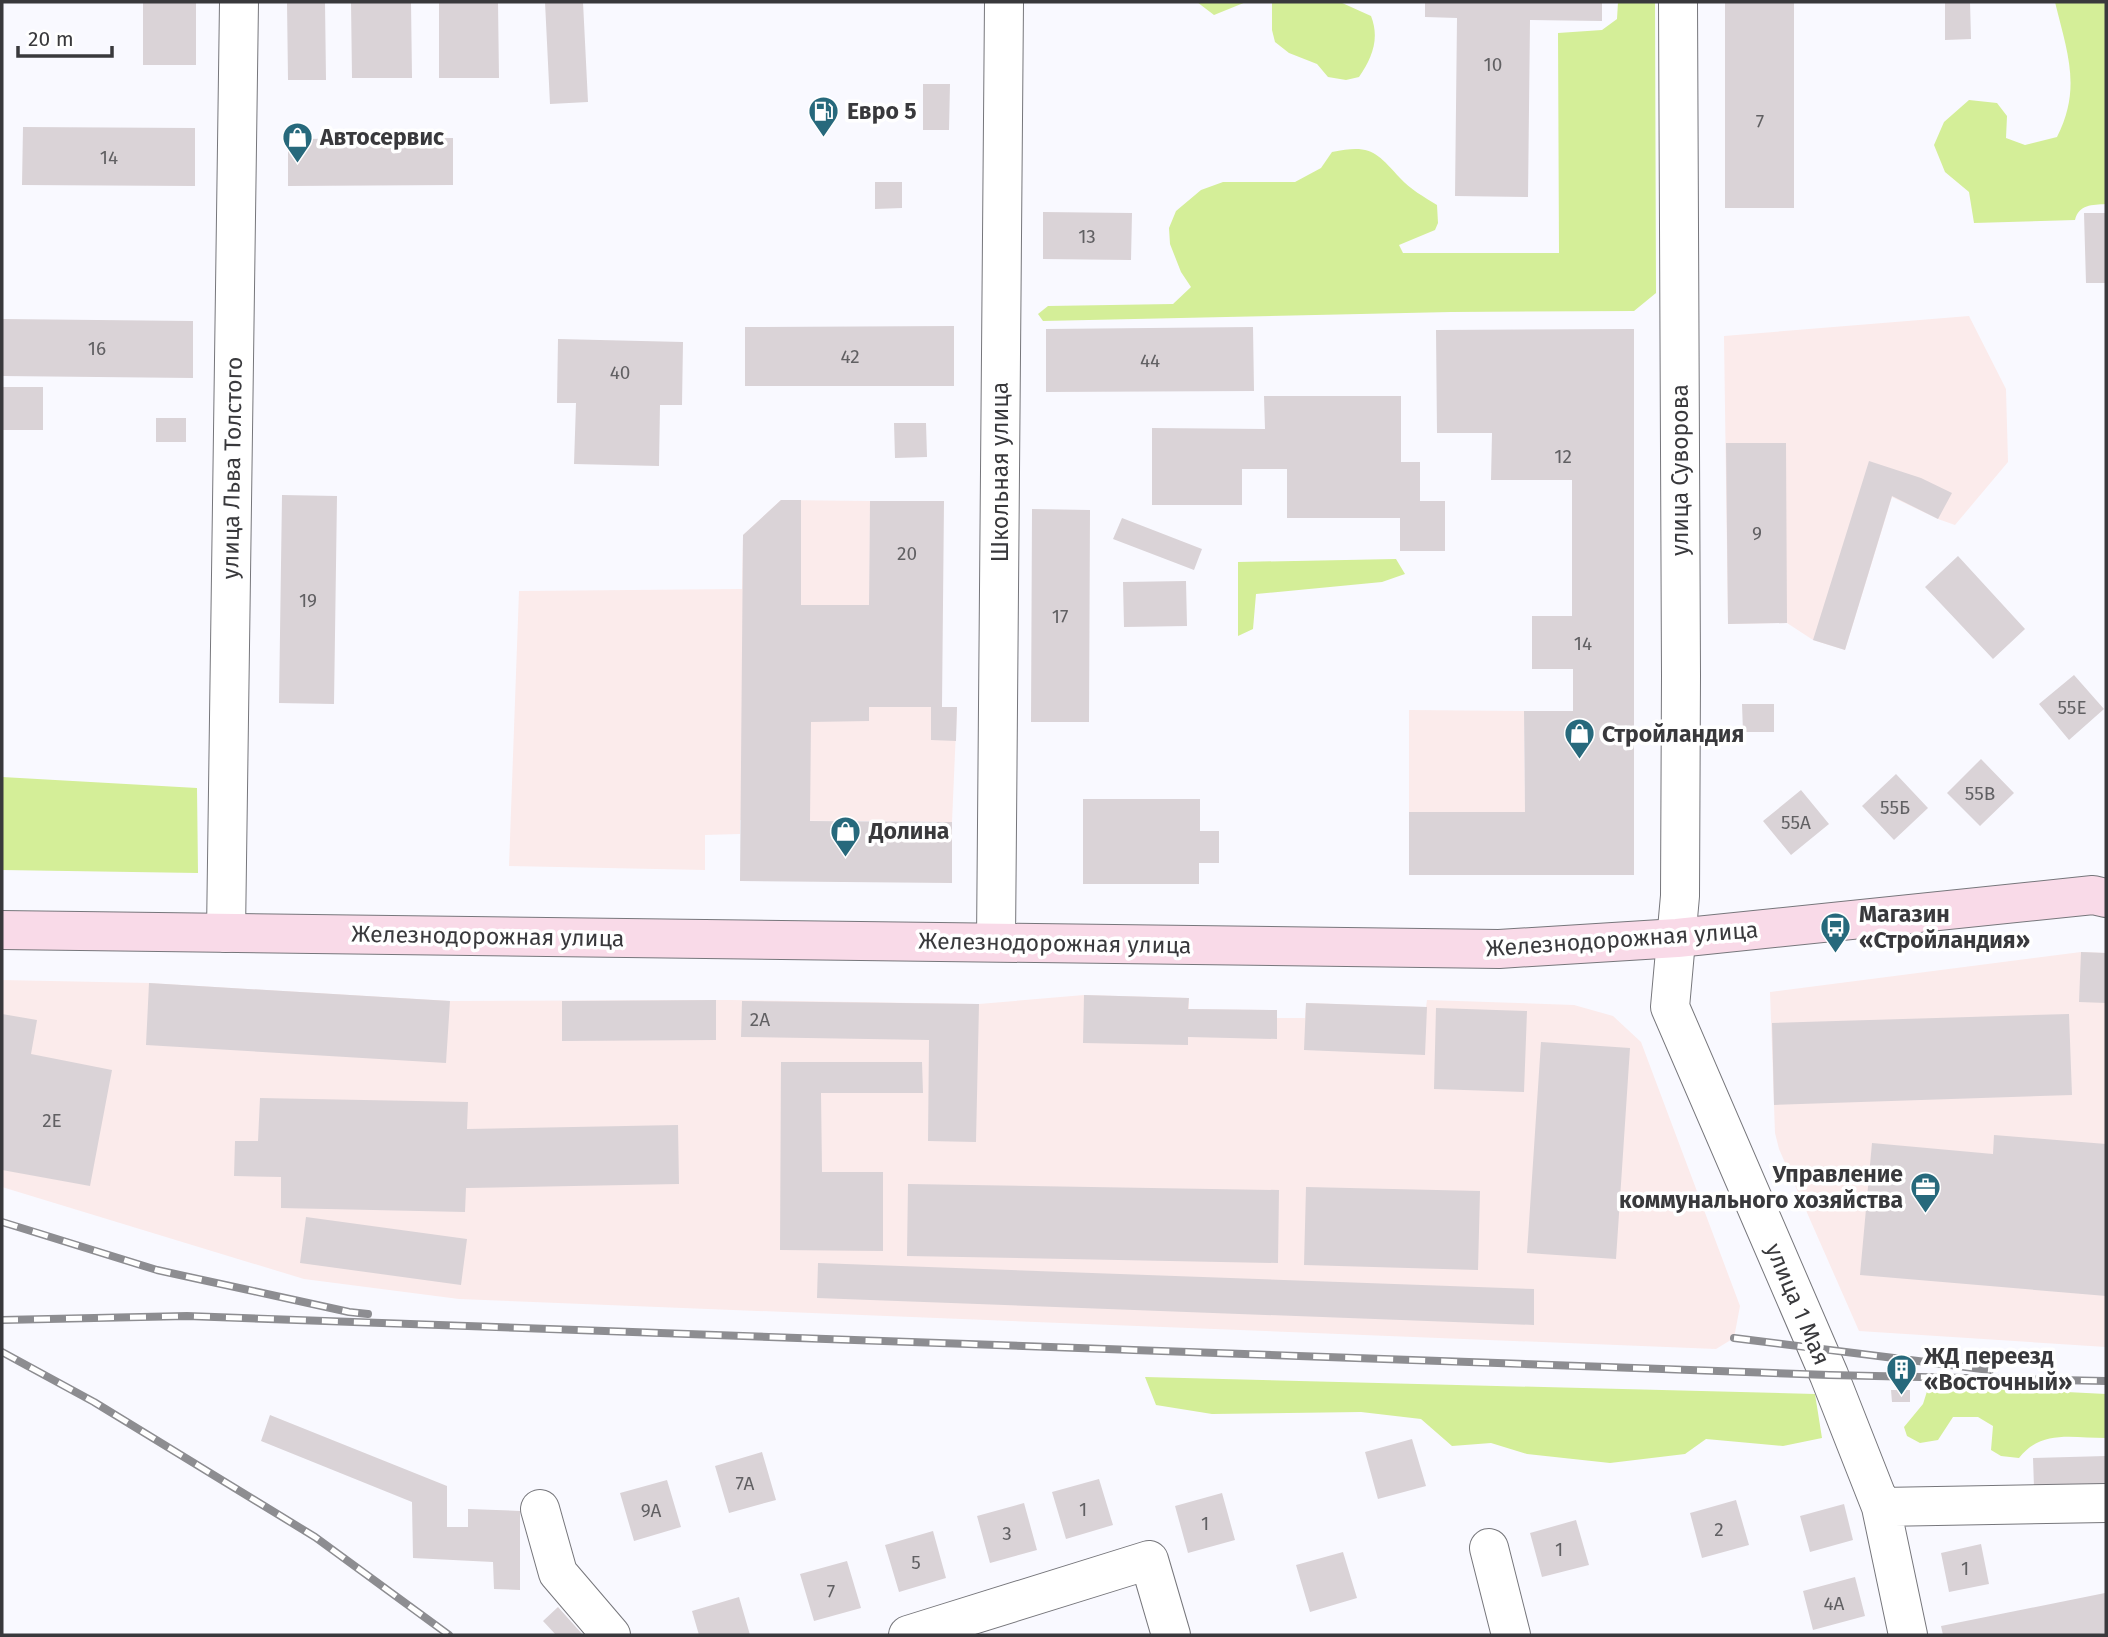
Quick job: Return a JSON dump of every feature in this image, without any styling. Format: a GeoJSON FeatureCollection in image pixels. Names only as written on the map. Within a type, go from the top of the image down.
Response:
{"type":"FeatureCollection","features":[{"type":"Feature","properties":{"kind":"main road","name":"Железнодорожная улица"},"geometry":{"type":"LineString","coordinates":[[2,930],[1499,949],[1677,938],[2093,895],[2106,898]]}},
{"type":"Feature","properties":{"kind":"street","name":"улица Льва Толстого"},"geometry":{"type":"LineString","coordinates":[[226,933],[239,2]]}},
{"type":"Feature","properties":{"kind":"street","name":"Школьная улица"},"geometry":{"type":"LineString","coordinates":[[996,942],[1004,2]]}},
{"type":"Feature","properties":{"kind":"street","name":"улица Суворова"},"geometry":{"type":"LineString","coordinates":[[1677,938],[1680,896],[1681,675],[1678,2]]}},
{"type":"Feature","properties":{"kind":"street","name":"улица 1 Мая"},"geometry":{"type":"LineString","coordinates":[[1677,938],[1670,1007],[1829,1375],[1881,1507],[1908,1635]]}},
{"type":"Feature","properties":{"kind":"street"},"geometry":{"type":"LineString","coordinates":[[1881,1507],[2106,1503]]}},
{"type":"Feature","properties":{"kind":"street"},"geometry":{"type":"LineString","coordinates":[[540,1509],[558,1573],[611,1635]]}},
{"type":"Feature","properties":{"kind":"street"},"geometry":{"type":"LineString","coordinates":[[1489,1548],[1511,1635]]}},
{"type":"Feature","properties":{"kind":"street"},"geometry":{"type":"LineString","coordinates":[[908,1635],[1149,1560],[1171,1635]]}},
{"type":"Feature","properties":{"kind":"shaded area"},"geometry":{"type":"Polygon","coordinates":[[[1969,316],[2006,389],[2008,462],[1955,525],[1892,497],[1845,650],[1813,640],[1787,623],[1728,624],[1724,336],[1969,316]]]}},
{"type":"Feature","properties":{"kind":"shaded area"},"geometry":{"type":"Polygon","coordinates":[[[781,500],[870,501],[869,707],[957,707],[952,822],[740,820],[740,834],[705,835],[705,870],[509,866],[519,591],[742,589],[743,535],[781,500]]]}},
{"type":"Feature","properties":{"kind":"shaded area"},"geometry":{"type":"Polygon","coordinates":[[[1409,710],[1524,711],[1525,812],[1409,812],[1409,710]]]}},
{"type":"Feature","properties":{"kind":"shaded area"},"geometry":{"type":"Polygon","coordinates":[[[2081,952],[2106,953],[2106,1347],[1859,1331],[1779,1149],[1775,1133],[1770,992],[2081,952]]]}},
{"type":"Feature","properties":{"kind":"shaded area"},"geometry":{"type":"Polygon","coordinates":[[[2,980],[149,983],[450,1001],[729,1000],[979,1004],[1084,995],[1189,998],[1189,1009],[1277,1010],[1277,1018],[1305,1018],[1306,1003],[1426,1007],[1427,1000],[1574,1005],[1613,1016],[1641,1042],[1740,1306],[1734,1338],[1716,1349],[459,1299],[304,1279],[2,1187],[2,980]]]}},
{"type":"Feature","properties":{"kind":"green space"},"geometry":{"type":"Polygon","coordinates":[[[1197,2],[1246,2],[1214,15],[1197,2]]]}},
{"type":"Feature","properties":{"kind":"green space"},"geometry":{"type":"Polygon","coordinates":[[[1272,2],[1340,2],[1371,16],[1375,40],[1368,63],[1359,77],[1346,80],[1328,77],[1317,64],[1289,53],[1275,42],[1272,2]]]}},
{"type":"Feature","properties":{"kind":"green space"},"geometry":{"type":"Polygon","coordinates":[[[1618,2],[1655,2],[1656,293],[1634,311],[1043,321],[1038,314],[1048,306],[1173,304],[1191,287],[1181,272],[1170,244],[1169,228],[1176,211],[1201,190],[1223,182],[1295,182],[1321,168],[1332,152],[1345,150],[1372,152],[1408,186],[1437,205],[1438,223],[1435,230],[1399,245],[1403,253],[1559,253],[1558,33],[1602,30],[1617,19],[1618,2]]]}},
{"type":"Feature","properties":{"kind":"green space"},"geometry":{"type":"Polygon","coordinates":[[[2055,2],[2106,2],[2106,204],[2083,208],[2075,220],[1974,223],[1969,192],[1945,172],[1934,145],[1944,122],[1969,100],[1997,103],[2007,116],[2006,138],[2025,145],[2057,137],[2065,119],[2071,86],[2055,2]]]}},
{"type":"Feature","properties":{"kind":"green space"},"geometry":{"type":"Polygon","coordinates":[[[1396,559],[1405,574],[1382,582],[1256,594],[1253,629],[1238,636],[1238,562],[1396,559]]]}},
{"type":"Feature","properties":{"kind":"green space"},"geometry":{"type":"Polygon","coordinates":[[[2,777],[197,788],[198,873],[2,870],[2,777]]]}},
{"type":"Feature","properties":{"kind":"green space"},"geometry":{"type":"Polygon","coordinates":[[[1145,1377],[1815,1394],[1822,1438],[1783,1446],[1706,1439],[1685,1454],[1610,1463],[1527,1454],[1491,1443],[1452,1446],[1421,1419],[1361,1412],[1212,1414],[1156,1405],[1145,1377]]]}},
{"type":"Feature","properties":{"kind":"green space"},"geometry":{"type":"Polygon","coordinates":[[[1929,1385],[2106,1394],[2106,1438],[2058,1437],[2038,1443],[2019,1458],[2001,1456],[1991,1450],[1993,1426],[1978,1417],[1953,1417],[1938,1440],[1920,1443],[1907,1436],[1904,1427],[1923,1404],[1929,1385]]]}},
{"type":"Feature","properties":{"kind":"building"},"geometry":{"type":"Polygon","coordinates":[[[143,2],[196,2],[196,65],[143,65],[143,2]]]}},
{"type":"Feature","properties":{"kind":"building"},"geometry":{"type":"Polygon","coordinates":[[[287,2],[325,2],[326,80],[288,80],[287,2]]]}},
{"type":"Feature","properties":{"kind":"building"},"geometry":{"type":"Polygon","coordinates":[[[351,2],[411,2],[412,78],[352,78],[351,2]]]}},
{"type":"Feature","properties":{"kind":"building"},"geometry":{"type":"Polygon","coordinates":[[[439,2],[498,2],[499,78],[439,78],[439,2]]]}},
{"type":"Feature","properties":{"kind":"building"},"geometry":{"type":"Polygon","coordinates":[[[545,2],[583,2],[588,102],[550,104],[545,2]]]}},
{"type":"Feature","properties":{"kind":"building"},"geometry":{"type":"Polygon","coordinates":[[[1425,2],[1602,2],[1602,21],[1530,20],[1528,197],[1455,196],[1457,18],[1425,17],[1425,2]]]}},
{"type":"Feature","properties":{"kind":"building"},"geometry":{"type":"Polygon","coordinates":[[[1725,2],[1794,2],[1794,208],[1725,208],[1725,2]]]}},
{"type":"Feature","properties":{"kind":"building"},"geometry":{"type":"Polygon","coordinates":[[[1945,2],[1970,2],[1971,39],[1945,40],[1945,2]]]}},
{"type":"Feature","properties":{"kind":"building"},"geometry":{"type":"Polygon","coordinates":[[[923,84],[950,84],[949,130],[923,130],[923,84]]]}},
{"type":"Feature","properties":{"kind":"building"},"geometry":{"type":"Polygon","coordinates":[[[23,127],[195,128],[195,186],[22,185],[23,127]]]}},
{"type":"Feature","properties":{"kind":"building"},"geometry":{"type":"Polygon","coordinates":[[[453,138],[453,185],[288,186],[288,139],[453,138]]]}},
{"type":"Feature","properties":{"kind":"building"},"geometry":{"type":"Polygon","coordinates":[[[875,182],[902,182],[902,208],[875,209],[875,182]]]}},
{"type":"Feature","properties":{"kind":"building"},"geometry":{"type":"Polygon","coordinates":[[[1043,212],[1132,213],[1131,260],[1043,259],[1043,212]]]}},
{"type":"Feature","properties":{"kind":"building"},"geometry":{"type":"Polygon","coordinates":[[[2084,213],[2106,213],[2106,283],[2086,283],[2084,213]]]}},
{"type":"Feature","properties":{"kind":"building"},"geometry":{"type":"Polygon","coordinates":[[[2,319],[193,321],[193,378],[2,376],[2,319]]]}},
{"type":"Feature","properties":{"kind":"building"},"geometry":{"type":"Polygon","coordinates":[[[954,326],[954,386],[745,386],[745,327],[954,326]]]}},
{"type":"Feature","properties":{"kind":"building"},"geometry":{"type":"Polygon","coordinates":[[[1253,327],[1254,391],[1046,392],[1046,329],[1253,327]]]}},
{"type":"Feature","properties":{"kind":"building"},"geometry":{"type":"Polygon","coordinates":[[[1634,329],[1634,875],[1409,875],[1409,812],[1525,812],[1524,711],[1573,711],[1573,669],[1532,669],[1532,616],[1572,616],[1572,480],[1491,480],[1492,433],[1437,433],[1436,330],[1634,329]]]}},
{"type":"Feature","properties":{"kind":"building"},"geometry":{"type":"Polygon","coordinates":[[[558,339],[683,342],[682,405],[660,405],[659,466],[574,464],[576,403],[557,403],[558,339]]]}},
{"type":"Feature","properties":{"kind":"building"},"geometry":{"type":"Polygon","coordinates":[[[2,387],[43,387],[43,430],[2,430],[2,387]]]}},
{"type":"Feature","properties":{"kind":"building"},"geometry":{"type":"Polygon","coordinates":[[[1264,396],[1401,396],[1401,462],[1420,462],[1420,501],[1445,501],[1445,551],[1400,551],[1400,518],[1287,518],[1287,469],[1242,469],[1242,505],[1152,505],[1152,428],[1265,429],[1264,396]]]}},
{"type":"Feature","properties":{"kind":"building"},"geometry":{"type":"Polygon","coordinates":[[[156,418],[186,418],[186,442],[156,442],[156,418]]]}},
{"type":"Feature","properties":{"kind":"building"},"geometry":{"type":"Polygon","coordinates":[[[894,423],[926,423],[927,457],[895,458],[894,423]]]}},
{"type":"Feature","properties":{"kind":"building"},"geometry":{"type":"Polygon","coordinates":[[[1726,443],[1786,443],[1787,623],[1728,624],[1726,443]]]}},
{"type":"Feature","properties":{"kind":"building"},"geometry":{"type":"Polygon","coordinates":[[[1869,461],[1921,478],[1952,493],[1938,519],[1892,496],[1845,650],[1813,640],[1869,461]]]}},
{"type":"Feature","properties":{"kind":"building"},"geometry":{"type":"Polygon","coordinates":[[[282,495],[337,496],[334,704],[279,703],[282,495]]]}},
{"type":"Feature","properties":{"kind":"building"},"geometry":{"type":"Polygon","coordinates":[[[781,500],[801,500],[801,605],[869,605],[870,501],[944,501],[942,707],[957,707],[956,741],[931,740],[931,707],[869,707],[869,721],[811,722],[810,821],[952,822],[952,883],[740,881],[743,535],[781,500]]]}},
{"type":"Feature","properties":{"kind":"building"},"geometry":{"type":"Polygon","coordinates":[[[1032,509],[1090,510],[1089,722],[1031,722],[1032,509]]]}},
{"type":"Feature","properties":{"kind":"building"},"geometry":{"type":"Polygon","coordinates":[[[1122,518],[1202,549],[1194,570],[1113,539],[1122,518]]]}},
{"type":"Feature","properties":{"kind":"building"},"geometry":{"type":"Polygon","coordinates":[[[1958,556],[2025,629],[1993,659],[1925,587],[1958,556]]]}},
{"type":"Feature","properties":{"kind":"building"},"geometry":{"type":"Polygon","coordinates":[[[1186,581],[1187,626],[1124,627],[1123,582],[1186,581]]]}},
{"type":"Feature","properties":{"kind":"building"},"geometry":{"type":"Polygon","coordinates":[[[2074,675],[2104,709],[2069,740],[2039,704],[2074,675]]]}},
{"type":"Feature","properties":{"kind":"building"},"geometry":{"type":"Polygon","coordinates":[[[1742,704],[1774,704],[1774,732],[1743,732],[1742,704]]]}},
{"type":"Feature","properties":{"kind":"building"},"geometry":{"type":"Polygon","coordinates":[[[1981,759],[2014,793],[1980,826],[1947,793],[1981,759]]]}},
{"type":"Feature","properties":{"kind":"building"},"geometry":{"type":"Polygon","coordinates":[[[1896,774],[1928,808],[1894,840],[1862,806],[1896,774]]]}},
{"type":"Feature","properties":{"kind":"building"},"geometry":{"type":"Polygon","coordinates":[[[1801,790],[1829,824],[1791,855],[1763,821],[1801,790]]]}},
{"type":"Feature","properties":{"kind":"building"},"geometry":{"type":"Polygon","coordinates":[[[1083,799],[1200,799],[1200,831],[1219,831],[1219,863],[1199,863],[1199,884],[1083,884],[1083,799]]]}},
{"type":"Feature","properties":{"kind":"building"},"geometry":{"type":"Polygon","coordinates":[[[2081,952],[2106,953],[2106,1003],[2079,1002],[2081,952]]]}},
{"type":"Feature","properties":{"kind":"building"},"geometry":{"type":"Polygon","coordinates":[[[149,983],[450,1001],[446,1063],[146,1045],[149,983]]]}},
{"type":"Feature","properties":{"kind":"building"},"geometry":{"type":"Polygon","coordinates":[[[1084,995],[1189,998],[1188,1009],[1277,1010],[1277,1039],[1188,1037],[1188,1045],[1083,1043],[1084,995]]]}},
{"type":"Feature","properties":{"kind":"building"},"geometry":{"type":"Polygon","coordinates":[[[716,1000],[716,1040],[562,1041],[562,1001],[716,1000]]]}},
{"type":"Feature","properties":{"kind":"building"},"geometry":{"type":"Polygon","coordinates":[[[742,1001],[979,1004],[976,1142],[928,1141],[929,1040],[741,1037],[742,1001]]]}},
{"type":"Feature","properties":{"kind":"building"},"geometry":{"type":"Polygon","coordinates":[[[1306,1003],[1427,1007],[1425,1055],[1304,1050],[1306,1003]]]}},
{"type":"Feature","properties":{"kind":"building"},"geometry":{"type":"Polygon","coordinates":[[[1436,1008],[1527,1011],[1524,1092],[1434,1089],[1436,1008]]]}},
{"type":"Feature","properties":{"kind":"building"},"geometry":{"type":"Polygon","coordinates":[[[2,1014],[37,1020],[31,1054],[112,1070],[90,1186],[2,1170],[2,1014]]]}},
{"type":"Feature","properties":{"kind":"building"},"geometry":{"type":"Polygon","coordinates":[[[2069,1014],[2072,1095],[1774,1105],[1772,1023],[2069,1014]]]}},
{"type":"Feature","properties":{"kind":"building"},"geometry":{"type":"Polygon","coordinates":[[[1541,1042],[1630,1048],[1616,1259],[1527,1253],[1541,1042]]]}},
{"type":"Feature","properties":{"kind":"building"},"geometry":{"type":"Polygon","coordinates":[[[781,1062],[922,1062],[923,1093],[821,1093],[822,1172],[883,1172],[883,1251],[780,1250],[781,1062]]]}},
{"type":"Feature","properties":{"kind":"building"},"geometry":{"type":"Polygon","coordinates":[[[260,1098],[468,1102],[467,1129],[678,1125],[679,1184],[466,1188],[465,1212],[281,1208],[281,1177],[234,1176],[235,1141],[258,1141],[260,1098]]]}},
{"type":"Feature","properties":{"kind":"building"},"geometry":{"type":"Polygon","coordinates":[[[1994,1135],[2106,1144],[2106,1296],[1860,1275],[1872,1143],[1993,1154],[1994,1135]]]}},
{"type":"Feature","properties":{"kind":"building"},"geometry":{"type":"Polygon","coordinates":[[[908,1184],[1279,1190],[1278,1263],[907,1256],[908,1184]]]}},
{"type":"Feature","properties":{"kind":"building"},"geometry":{"type":"Polygon","coordinates":[[[1306,1187],[1480,1191],[1478,1270],[1304,1265],[1306,1187]]]}},
{"type":"Feature","properties":{"kind":"building"},"geometry":{"type":"Polygon","coordinates":[[[306,1217],[467,1239],[461,1285],[300,1263],[306,1217]]]}},
{"type":"Feature","properties":{"kind":"building"},"geometry":{"type":"Polygon","coordinates":[[[818,1263],[1534,1289],[1534,1325],[817,1298],[818,1263]]]}},
{"type":"Feature","properties":{"kind":"building","name":"ЖД переезд «Восточный»"},"geometry":{"type":"Polygon","coordinates":[[[1891,1390],[1910,1390],[1910,1402],[1892,1402],[1891,1390]]]}},
{"type":"Feature","properties":{"kind":"building"},"geometry":{"type":"Polygon","coordinates":[[[270,1415],[447,1486],[447,1527],[468,1527],[468,1509],[520,1511],[520,1590],[494,1589],[493,1562],[413,1558],[412,1502],[261,1441],[270,1415]]]}},
{"type":"Feature","properties":{"kind":"building"},"geometry":{"type":"Polygon","coordinates":[[[1412,1439],[1426,1486],[1378,1499],[1365,1452],[1412,1439]]]}},
{"type":"Feature","properties":{"kind":"building"},"geometry":{"type":"Polygon","coordinates":[[[762,1452],[776,1500],[729,1513],[715,1466],[762,1452]]]}},
{"type":"Feature","properties":{"kind":"building"},"geometry":{"type":"Polygon","coordinates":[[[2106,1456],[2106,1486],[2034,1488],[2033,1458],[2106,1456]]]}},
{"type":"Feature","properties":{"kind":"building"},"geometry":{"type":"Polygon","coordinates":[[[1099,1479],[1113,1525],[1066,1539],[1052,1492],[1099,1479]]]}},
{"type":"Feature","properties":{"kind":"building"},"geometry":{"type":"Polygon","coordinates":[[[667,1480],[681,1527],[634,1541],[620,1493],[667,1480]]]}},
{"type":"Feature","properties":{"kind":"building"},"geometry":{"type":"Polygon","coordinates":[[[1222,1493],[1235,1540],[1188,1553],[1175,1506],[1222,1493]]]}},
{"type":"Feature","properties":{"kind":"building"},"geometry":{"type":"Polygon","coordinates":[[[1736,1500],[1749,1545],[1702,1558],[1690,1513],[1736,1500]]]}},
{"type":"Feature","properties":{"kind":"building"},"geometry":{"type":"Polygon","coordinates":[[[1024,1503],[1037,1550],[990,1563],[977,1516],[1024,1503]]]}},
{"type":"Feature","properties":{"kind":"building"},"geometry":{"type":"Polygon","coordinates":[[[1844,1504],[1853,1540],[1810,1552],[1800,1516],[1844,1504]]]}},
{"type":"Feature","properties":{"kind":"building"},"geometry":{"type":"Polygon","coordinates":[[[1576,1520],[1589,1565],[1542,1577],[1530,1533],[1576,1520]]]}},
{"type":"Feature","properties":{"kind":"building"},"geometry":{"type":"Polygon","coordinates":[[[933,1531],[946,1578],[899,1592],[885,1545],[933,1531]]]}},
{"type":"Feature","properties":{"kind":"building"},"geometry":{"type":"Polygon","coordinates":[[[1981,1544],[1989,1584],[1949,1592],[1941,1553],[1981,1544]]]}},
{"type":"Feature","properties":{"kind":"building"},"geometry":{"type":"Polygon","coordinates":[[[1343,1552],[1357,1598],[1310,1612],[1296,1565],[1343,1552]]]}},
{"type":"Feature","properties":{"kind":"building"},"geometry":{"type":"Polygon","coordinates":[[[847,1561],[861,1608],[814,1621],[800,1574],[847,1561]]]}},
{"type":"Feature","properties":{"kind":"building"},"geometry":{"type":"Polygon","coordinates":[[[1855,1577],[1865,1616],[1813,1630],[1803,1591],[1855,1577]]]}},
{"type":"Feature","properties":{"kind":"building"},"geometry":{"type":"Polygon","coordinates":[[[2105,1593],[2106,1633],[1943,1635],[1941,1626],[2105,1593]]]}},
{"type":"Feature","properties":{"kind":"building"},"geometry":{"type":"Polygon","coordinates":[[[739,1597],[750,1635],[699,1635],[692,1611],[739,1597]]]}},
{"type":"Feature","properties":{"kind":"building"},"geometry":{"type":"Polygon","coordinates":[[[558,1607],[583,1635],[556,1635],[543,1621],[558,1607]]]}},
{"type":"Feature","properties":{"kind":"railway"},"geometry":{"type":"LineString","coordinates":[[2,1222],[157,1270],[368,1314]]}},
{"type":"Feature","properties":{"kind":"railway"},"geometry":{"type":"LineString","coordinates":[[2,1320],[187,1316],[1829,1375],[2106,1381]]}},
{"type":"Feature","properties":{"kind":"railway"},"geometry":{"type":"LineString","coordinates":[[1734,1338],[1990,1370]]}},
{"type":"Feature","properties":{"kind":"railway"},"geometry":{"type":"LineString","coordinates":[[2,1352],[94,1402],[315,1537],[449,1635]]}},
{"type":"Feature","properties":{"kind":"place","name":"Евро 5"},"geometry":{"type":"Point","coordinates":[824,138]}},
{"type":"Feature","properties":{"kind":"place","name":"Автосервис"},"geometry":{"type":"Point","coordinates":[297,164]}},
{"type":"Feature","properties":{"kind":"place","name":"Стройландия"},"geometry":{"type":"Point","coordinates":[1579,761]}},
{"type":"Feature","properties":{"kind":"place","name":"Долина"},"geometry":{"type":"Point","coordinates":[846,858]}},
{"type":"Feature","properties":{"kind":"place","name":"Магазин «Стройландия»"},"geometry":{"type":"Point","coordinates":[1836,954]}},
{"type":"Feature","properties":{"kind":"place","name":"Управление коммунального хозяйства"},"geometry":{"type":"Point","coordinates":[1926,1214]}},
{"type":"Feature","properties":{"kind":"place","name":"ЖД переезд «Восточный»"},"geometry":{"type":"Point","coordinates":[1901,1396]}}]}
